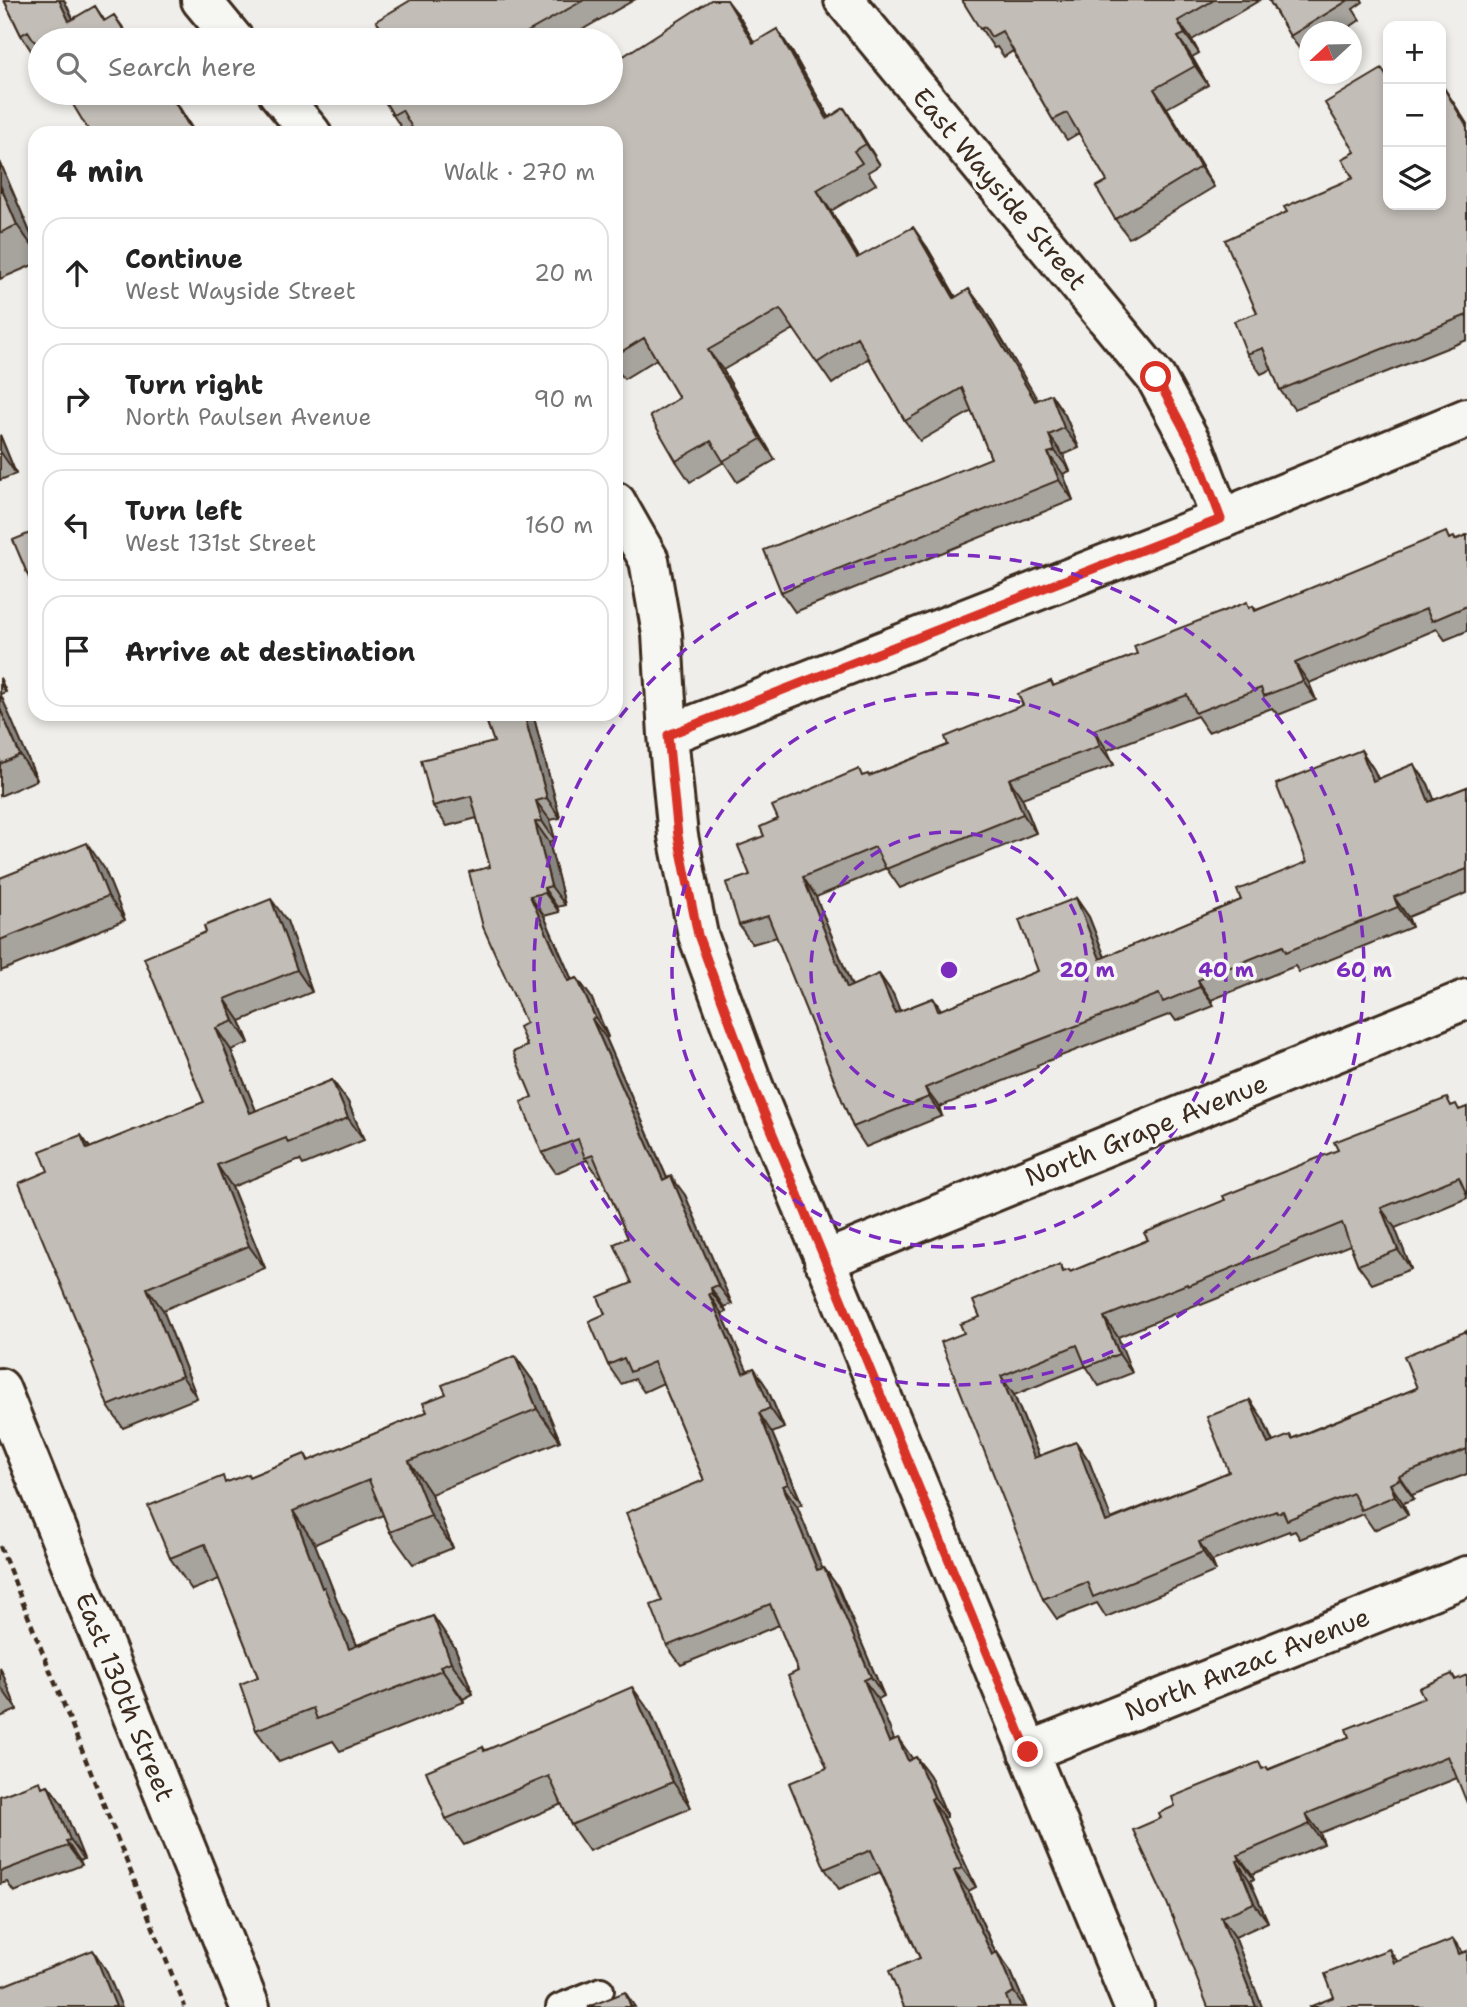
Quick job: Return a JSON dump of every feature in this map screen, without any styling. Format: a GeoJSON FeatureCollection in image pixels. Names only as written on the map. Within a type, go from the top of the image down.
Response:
{"type":"FeatureCollection","features":[{"type":"Feature","properties":{"kind":"street"},"geometry":{"type":"LineString","coordinates":[[201,0],[224,28]]}},
{"type":"Feature","properties":{"kind":"street","name":"East Wayside Street"},"geometry":{"type":"LineString","coordinates":[[844,0],[1156,377],[1195,450],[1221,519]]}},
{"type":"Feature","properties":{"kind":"street"},"geometry":{"type":"LineString","coordinates":[[288,105],[305,126]]}},
{"type":"Feature","properties":{"kind":"street"},"geometry":{"type":"LineString","coordinates":[[668,735],[1221,519],[1467,418]]}},
{"type":"Feature","properties":{"kind":"street"},"geometry":{"type":"LineString","coordinates":[[623,514],[649,560],[662,634],[678,836],[698,935],[754,1088],[824,1261],[1134,2007]]}},
{"type":"Feature","properties":{"kind":"street","name":"North Grape Avenue"},"geometry":{"type":"LineString","coordinates":[[824,1261],[1467,999]]}},
{"type":"Feature","properties":{"kind":"street","name":"East 130th Street"},"geometry":{"type":"LineString","coordinates":[[0,1388],[250,2007]]}},
{"type":"Feature","properties":{"kind":"street","name":"North Anzac Avenue"},"geometry":{"type":"LineString","coordinates":[[1028,1752],[1467,1576]]}},
{"type":"Feature","properties":{"kind":"lane"},"geometry":{"type":"LineString","coordinates":[[559,2007],[601,1990]]}},
{"type":"Feature","properties":{"kind":"path"},"geometry":{"type":"LineString","coordinates":[[0,1546],[185,2007]]}},
{"type":"Feature","properties":{"kind":"building"},"geometry":{"type":"Polygon","coordinates":[[[4,0],[59,0],[69,21],[95,6],[104,21],[114,15],[122,28],[28,28],[28,31],[21,35],[4,0]]]}},
{"type":"Feature","properties":{"kind":"building"},"geometry":{"type":"Polygon","coordinates":[[[411,0],[584,0],[534,28],[374,28],[379,25],[376,21],[411,0]]]}},
{"type":"Feature","properties":{"kind":"building"},"geometry":{"type":"Polygon","coordinates":[[[711,0],[727,0],[753,43],[777,29],[827,119],[844,108],[866,144],[854,151],[862,163],[817,190],[857,258],[913,227],[954,298],[969,289],[1035,401],[1051,394],[1064,428],[1049,435],[1055,451],[1048,453],[1059,480],[781,592],[764,550],[991,458],[962,388],[905,421],[857,337],[817,363],[780,309],[708,350],[761,439],[723,461],[711,441],[676,461],[650,416],[679,398],[644,338],[623,351],[623,126],[411,126],[402,110],[393,115],[387,105],[623,105],[623,56],[711,0]]]}},
{"type":"Feature","properties":{"kind":"building"},"geometry":{"type":"Polygon","coordinates":[[[962,0],[1214,0],[1178,21],[1185,34],[1178,37],[1195,66],[1154,89],[1200,167],[1115,219],[1096,187],[1107,181],[1067,113],[1053,120],[1002,31],[991,37],[985,27],[980,29],[962,0]]]}},
{"type":"Feature","properties":{"kind":"building"},"geometry":{"type":"Polygon","coordinates":[[[1269,0],[1347,1],[1314,21],[1299,21],[1299,30],[1290,36],[1269,0]]]}},
{"type":"Feature","properties":{"kind":"building"},"geometry":{"type":"Polygon","coordinates":[[[1383,71],[1383,210],[1446,210],[1446,92],[1467,127],[1467,315],[1280,390],[1263,348],[1247,354],[1234,321],[1257,313],[1225,240],[1287,212],[1284,207],[1353,178],[1342,159],[1355,152],[1325,103],[1357,84],[1362,84],[1362,81],[1383,71]]]}},
{"type":"Feature","properties":{"kind":"building"},"geometry":{"type":"Polygon","coordinates":[[[73,105],[176,105],[189,126],[86,126],[73,105]]]}},
{"type":"Feature","properties":{"kind":"building"},"geometry":{"type":"Polygon","coordinates":[[[0,185],[17,225],[0,233],[0,185]]]}},
{"type":"Feature","properties":{"kind":"building"},"geometry":{"type":"Polygon","coordinates":[[[1446,532],[1449,539],[1454,537],[1455,540],[1467,535],[1467,606],[1432,621],[1426,609],[1295,663],[1303,681],[1264,696],[1261,688],[1195,713],[1187,695],[1094,730],[1100,746],[1009,779],[1023,814],[886,869],[875,847],[803,877],[847,988],[879,974],[895,1013],[933,998],[938,1011],[1038,971],[1019,920],[1076,898],[1100,959],[1241,900],[1237,890],[1307,862],[1276,784],[1361,750],[1373,781],[1414,764],[1429,802],[1467,787],[1467,869],[1394,897],[1398,907],[1286,952],[1283,946],[1198,980],[1200,987],[1163,1002],[1159,994],[1024,1046],[925,1088],[929,1097],[853,1127],[768,916],[739,925],[726,883],[750,875],[738,846],[764,836],[760,827],[778,819],[772,806],[859,769],[862,776],[869,776],[948,745],[945,737],[1023,705],[1018,694],[1051,681],[1053,686],[1137,654],[1134,646],[1247,602],[1249,608],[1253,606],[1255,611],[1446,532]]]}},
{"type":"Feature","properties":{"kind":"building"},"geometry":{"type":"Polygon","coordinates":[[[28,534],[28,575],[13,540],[28,534]]]}},
{"type":"Feature","properties":{"kind":"building"},"geometry":{"type":"Polygon","coordinates":[[[0,709],[20,755],[0,764],[0,709]]]}},
{"type":"Feature","properties":{"kind":"building"},"geometry":{"type":"Polygon","coordinates":[[[486,721],[526,721],[547,798],[536,801],[542,821],[535,822],[551,886],[544,888],[545,893],[530,896],[568,981],[577,978],[595,1017],[592,1019],[663,1180],[671,1176],[718,1285],[711,1288],[712,1293],[709,1294],[743,1373],[754,1368],[770,1408],[759,1413],[788,1484],[783,1486],[817,1570],[824,1568],[871,1677],[864,1680],[889,1742],[898,1738],[908,1761],[916,1757],[934,1797],[931,1799],[962,1868],[954,1871],[992,1955],[997,1952],[1014,1992],[1006,1996],[1010,2007],[904,2007],[889,1971],[920,1958],[871,1850],[825,1869],[789,1783],[827,1768],[788,1676],[798,1671],[770,1604],[667,1646],[651,1605],[662,1601],[626,1513],[704,1480],[654,1362],[630,1372],[624,1358],[608,1365],[589,1321],[605,1314],[598,1297],[632,1283],[614,1244],[628,1238],[593,1155],[585,1158],[578,1139],[542,1153],[521,1102],[532,1097],[513,1052],[527,1046],[519,1027],[526,1023],[483,927],[469,872],[490,867],[471,796],[433,806],[421,760],[494,742],[486,721]]]}},
{"type":"Feature","properties":{"kind":"building"},"geometry":{"type":"Polygon","coordinates":[[[87,843],[108,896],[0,940],[0,878],[87,843]]]}},
{"type":"Feature","properties":{"kind":"building"},"geometry":{"type":"Polygon","coordinates":[[[271,899],[297,970],[225,999],[234,1021],[216,1028],[250,1113],[332,1080],[348,1118],[288,1143],[286,1138],[217,1165],[249,1246],[147,1288],[182,1376],[108,1406],[92,1364],[94,1363],[19,1183],[48,1171],[40,1151],[81,1135],[87,1149],[204,1102],[144,958],[206,932],[204,926],[271,899]]]}},
{"type":"Feature","properties":{"kind":"building"},"geometry":{"type":"Polygon","coordinates":[[[1447,1098],[1451,1106],[1456,1104],[1459,1110],[1467,1107],[1467,1192],[1459,1177],[1381,1208],[1398,1250],[1358,1265],[1342,1223],[1104,1317],[1119,1354],[1086,1367],[1077,1345],[1001,1376],[1034,1458],[1076,1442],[1106,1522],[1229,1472],[1207,1417],[1250,1400],[1268,1444],[1290,1435],[1292,1439],[1417,1388],[1404,1356],[1467,1331],[1467,1449],[1399,1476],[1400,1479],[1390,1484],[1395,1496],[1361,1510],[1353,1493],[1287,1520],[1283,1511],[1276,1511],[1199,1542],[1203,1552],[1093,1597],[1087,1582],[1043,1599],[941,1342],[964,1333],[960,1324],[980,1317],[973,1301],[1060,1264],[1063,1272],[1070,1272],[1148,1240],[1144,1233],[1225,1200],[1223,1196],[1338,1150],[1334,1142],[1447,1098]]]}},
{"type":"Feature","properties":{"kind":"building"},"geometry":{"type":"Polygon","coordinates":[[[515,1356],[537,1409],[409,1461],[431,1516],[390,1532],[369,1480],[293,1511],[349,1649],[433,1616],[451,1662],[440,1666],[442,1670],[317,1719],[313,1708],[256,1730],[240,1684],[258,1677],[205,1544],[170,1558],[148,1506],[223,1476],[225,1483],[248,1474],[249,1477],[305,1454],[308,1461],[427,1412],[423,1403],[446,1394],[442,1385],[515,1356]]]}},
{"type":"Feature","properties":{"kind":"building"},"geometry":{"type":"Polygon","coordinates":[[[1452,1674],[1455,1680],[1467,1675],[1467,1803],[1448,1756],[1306,1814],[1310,1824],[1238,1855],[1240,1860],[1237,1861],[1254,1903],[1221,1917],[1256,2007],[1208,2007],[1167,1903],[1133,1830],[1161,1818],[1159,1813],[1175,1806],[1172,1797],[1259,1762],[1262,1769],[1267,1767],[1268,1770],[1349,1737],[1346,1729],[1424,1698],[1419,1688],[1452,1674]]]}},
{"type":"Feature","properties":{"kind":"building"},"geometry":{"type":"Polygon","coordinates":[[[632,1687],[673,1782],[571,1825],[549,1776],[446,1819],[426,1771],[483,1747],[484,1751],[632,1687]]]}},
{"type":"Feature","properties":{"kind":"building"},"geometry":{"type":"Polygon","coordinates":[[[40,1781],[42,1787],[48,1785],[70,1840],[66,1841],[68,1846],[0,1872],[0,1796],[40,1781]]]}},
{"type":"Feature","properties":{"kind":"building"},"geometry":{"type":"Polygon","coordinates":[[[1453,1939],[1459,1954],[1467,1951],[1467,2007],[1309,2007],[1334,1997],[1325,1974],[1389,1949],[1394,1963],[1453,1939]]]}},
{"type":"Feature","properties":{"kind":"building"},"geometry":{"type":"Polygon","coordinates":[[[93,1950],[116,2007],[0,2007],[0,1987],[93,1950]]]}},
{"type":"Feature","properties":{"kind":"building"},"geometry":{"type":"Polygon","coordinates":[[[625,1992],[631,2007],[588,2007],[625,1992]]]}},
{"type":"Feature","properties":{"kind":"route"},"geometry":{"type":"LineString","coordinates":[[1028,1752],[754,1088],[698,935],[678,836],[668,735],[1221,519],[1195,450],[1156,377]]}}]}
